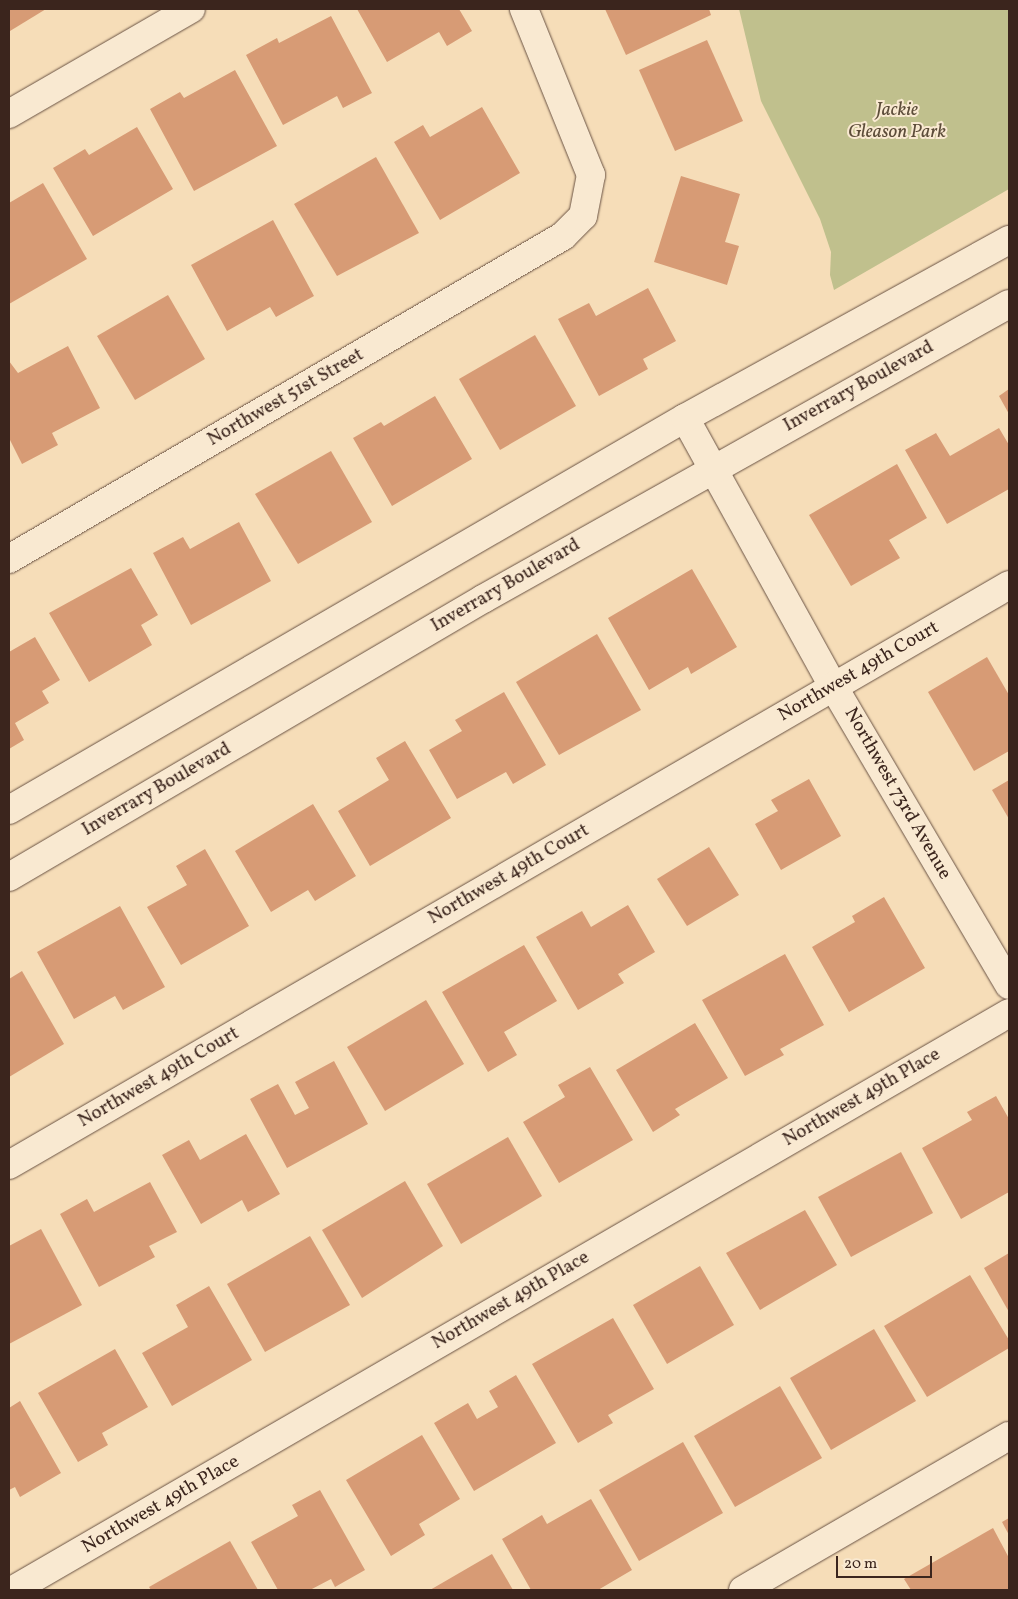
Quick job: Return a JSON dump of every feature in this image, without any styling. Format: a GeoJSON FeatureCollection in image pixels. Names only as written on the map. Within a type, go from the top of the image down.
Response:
{"type":"FeatureCollection","features":[{"type":"Feature","properties":{"kind":"street"},"geometry":{"type":"LineString","coordinates":[[9,114],[191,9]]}},
{"type":"Feature","properties":{"kind":"street","name":"Northwest 51st Street"},"geometry":{"type":"LineString","coordinates":[[9,559],[563,236],[583,216],[591,175],[524,9]]}},
{"type":"Feature","properties":{"kind":"street"},"geometry":{"type":"LineString","coordinates":[[9,810],[685,418],[1009,240]]}},
{"type":"Feature","properties":{"kind":"street","name":"Inverrary Boulevard"},"geometry":{"type":"LineString","coordinates":[[9,877],[712,468],[1009,304]]}},
{"type":"Feature","properties":{"kind":"street","name":"Northwest 73rd Avenue"},"geometry":{"type":"LineString","coordinates":[[685,418],[833,686],[1009,985]]}},
{"type":"Feature","properties":{"kind":"street","name":"Northwest 49th Court"},"geometry":{"type":"LineString","coordinates":[[9,1165],[1009,585]]}},
{"type":"Feature","properties":{"kind":"street","name":"Northwest 49th Place"},"geometry":{"type":"LineString","coordinates":[[13,1590],[1009,1013]]}},
{"type":"Feature","properties":{"kind":"street"},"geometry":{"type":"LineString","coordinates":[[743,1590],[1009,1436]]}},
{"type":"Feature","properties":{"kind":"green space","name":"Jackie Gleason Park"},"geometry":{"type":"Polygon","coordinates":[[[739,9],[1009,9],[1009,189],[834,290],[830,275],[831,252],[820,219],[761,101],[739,9]]]}},
{"type":"Feature","properties":{"kind":"building"},"geometry":{"type":"Polygon","coordinates":[[[9,9],[46,9],[10,31],[9,9]]]}},
{"type":"Feature","properties":{"kind":"building"},"geometry":{"type":"Polygon","coordinates":[[[357,9],[459,9],[472,31],[447,46],[439,32],[387,62],[357,9]]]}},
{"type":"Feature","properties":{"kind":"building"},"geometry":{"type":"Polygon","coordinates":[[[605,9],[709,9],[711,15],[626,55],[605,9]]]}},
{"type":"Feature","properties":{"kind":"building"},"geometry":{"type":"Polygon","coordinates":[[[331,16],[372,93],[343,108],[337,96],[283,125],[246,55],[277,38],[279,43],[331,16]]]}},
{"type":"Feature","properties":{"kind":"building"},"geometry":{"type":"Polygon","coordinates":[[[707,40],[743,121],[675,151],[639,70],[707,40]]]}},
{"type":"Feature","properties":{"kind":"building"},"geometry":{"type":"Polygon","coordinates":[[[235,70],[277,146],[194,191],[150,109],[180,92],[184,98],[235,70]]]}},
{"type":"Feature","properties":{"kind":"building"},"geometry":{"type":"Polygon","coordinates":[[[482,107],[520,173],[440,220],[394,142],[423,125],[430,137],[482,107]]]}},
{"type":"Feature","properties":{"kind":"building"},"geometry":{"type":"Polygon","coordinates":[[[137,127],[173,189],[93,236],[53,168],[85,149],[89,155],[137,127]]]}},
{"type":"Feature","properties":{"kind":"building"},"geometry":{"type":"Polygon","coordinates":[[[376,157],[419,233],[337,276],[294,204],[376,157]]]}},
{"type":"Feature","properties":{"kind":"building"},"geometry":{"type":"Polygon","coordinates":[[[681,176],[740,194],[725,242],[739,246],[727,285],[654,262],[681,176]]]}},
{"type":"Feature","properties":{"kind":"building"},"geometry":{"type":"Polygon","coordinates":[[[43,183],[87,259],[9,304],[9,203],[43,183]]]}},
{"type":"Feature","properties":{"kind":"building"},"geometry":{"type":"Polygon","coordinates":[[[273,220],[314,296],[276,317],[270,307],[227,331],[191,265],[273,220]]]}},
{"type":"Feature","properties":{"kind":"building"},"geometry":{"type":"Polygon","coordinates":[[[648,288],[676,341],[643,359],[648,369],[599,396],[558,319],[589,303],[596,316],[648,288]]]}},
{"type":"Feature","properties":{"kind":"building"},"geometry":{"type":"Polygon","coordinates":[[[168,295],[205,359],[135,400],[97,336],[168,295]]]}},
{"type":"Feature","properties":{"kind":"building"},"geometry":{"type":"Polygon","coordinates":[[[535,335],[576,406],[500,450],[459,379],[535,335]]]}},
{"type":"Feature","properties":{"kind":"building"},"geometry":{"type":"Polygon","coordinates":[[[68,346],[100,408],[52,433],[58,445],[22,464],[9,438],[9,361],[18,373],[68,346]]]}},
{"type":"Feature","properties":{"kind":"building"},"geometry":{"type":"Polygon","coordinates":[[[1009,389],[1009,414],[999,396],[1009,389]]]}},
{"type":"Feature","properties":{"kind":"building"},"geometry":{"type":"Polygon","coordinates":[[[435,396],[472,459],[392,506],[353,438],[381,422],[384,426],[435,396]]]}},
{"type":"Feature","properties":{"kind":"building"},"geometry":{"type":"Polygon","coordinates":[[[999,428],[1009,445],[1009,489],[947,524],[905,450],[936,433],[950,456],[999,428]]]}},
{"type":"Feature","properties":{"kind":"building"},"geometry":{"type":"Polygon","coordinates":[[[331,451],[372,522],[298,564],[255,494],[331,451]]]}},
{"type":"Feature","properties":{"kind":"building"},"geometry":{"type":"Polygon","coordinates":[[[897,464],[927,518],[889,540],[900,558],[851,586],[809,515],[897,464]]]}},
{"type":"Feature","properties":{"kind":"building"},"geometry":{"type":"Polygon","coordinates":[[[239,522],[271,581],[191,625],[153,553],[183,537],[190,549],[239,522]]]}},
{"type":"Feature","properties":{"kind":"building"},"geometry":{"type":"Polygon","coordinates":[[[131,568],[158,615],[141,625],[152,645],[89,682],[49,613],[131,568]]]}},
{"type":"Feature","properties":{"kind":"building"},"geometry":{"type":"Polygon","coordinates":[[[692,569],[737,647],[691,674],[688,667],[649,690],[608,618],[692,569]]]}},
{"type":"Feature","properties":{"kind":"building"},"geometry":{"type":"Polygon","coordinates":[[[597,634],[641,710],[559,755],[516,682],[597,634]]]}},
{"type":"Feature","properties":{"kind":"building"},"geometry":{"type":"Polygon","coordinates":[[[35,637],[60,680],[42,691],[49,703],[15,723],[24,740],[9,749],[9,652],[35,637]]]}},
{"type":"Feature","properties":{"kind":"building"},"geometry":{"type":"Polygon","coordinates":[[[987,657],[1009,695],[1009,751],[974,771],[928,692],[987,657]]]}},
{"type":"Feature","properties":{"kind":"building"},"geometry":{"type":"Polygon","coordinates":[[[504,692],[546,765],[513,784],[506,772],[457,799],[429,750],[462,731],[455,720],[504,692]]]}},
{"type":"Feature","properties":{"kind":"building"},"geometry":{"type":"Polygon","coordinates":[[[405,741],[451,818],[370,866],[338,811],[389,780],[376,758],[405,741]]]}},
{"type":"Feature","properties":{"kind":"building"},"geometry":{"type":"Polygon","coordinates":[[[809,779],[841,836],[781,870],[755,824],[778,811],[771,800],[809,779]]]}},
{"type":"Feature","properties":{"kind":"building"},"geometry":{"type":"Polygon","coordinates":[[[1009,780],[1009,819],[992,790],[1009,780]]]}},
{"type":"Feature","properties":{"kind":"building"},"geometry":{"type":"Polygon","coordinates":[[[313,804],[356,876],[315,901],[308,890],[271,912],[235,851],[313,804]]]}},
{"type":"Feature","properties":{"kind":"building"},"geometry":{"type":"Polygon","coordinates":[[[709,847],[739,895],[687,926],[657,879],[709,847]]]}},
{"type":"Feature","properties":{"kind":"building"},"geometry":{"type":"Polygon","coordinates":[[[205,849],[249,926],[181,965],[147,907],[187,885],[176,866],[205,849]]]}},
{"type":"Feature","properties":{"kind":"building"},"geometry":{"type":"Polygon","coordinates":[[[884,897],[925,968],[849,1012],[812,947],[855,922],[852,916],[884,897]]]}},
{"type":"Feature","properties":{"kind":"building"},"geometry":{"type":"Polygon","coordinates":[[[628,905],[655,952],[618,974],[624,983],[578,1010],[536,937],[582,911],[591,927],[628,905]]]}},
{"type":"Feature","properties":{"kind":"building"},"geometry":{"type":"Polygon","coordinates":[[[120,906],[165,987],[123,1010],[115,996],[74,1019],[37,952],[120,906]]]}},
{"type":"Feature","properties":{"kind":"building"},"geometry":{"type":"Polygon","coordinates":[[[524,945],[557,1001],[504,1032],[517,1055],[488,1072],[442,992],[524,945]]]}},
{"type":"Feature","properties":{"kind":"building"},"geometry":{"type":"Polygon","coordinates":[[[785,954],[824,1025],[780,1049],[784,1055],[745,1076],[702,1000],[785,954]]]}},
{"type":"Feature","properties":{"kind":"building"},"geometry":{"type":"Polygon","coordinates":[[[22,971],[64,1044],[9,1077],[9,979],[22,971]]]}},
{"type":"Feature","properties":{"kind":"building"},"geometry":{"type":"Polygon","coordinates":[[[426,1000],[464,1064],[385,1111],[347,1047],[426,1000]]]}},
{"type":"Feature","properties":{"kind":"building"},"geometry":{"type":"Polygon","coordinates":[[[695,1023],[728,1078],[675,1109],[680,1115],[653,1132],[616,1070],[695,1023]]]}},
{"type":"Feature","properties":{"kind":"building"},"geometry":{"type":"Polygon","coordinates":[[[334,1061],[368,1124],[287,1168],[250,1099],[278,1084],[295,1115],[309,1108],[295,1082],[334,1061]]]}},
{"type":"Feature","properties":{"kind":"building"},"geometry":{"type":"Polygon","coordinates":[[[590,1067],[633,1140],[559,1183],[523,1122],[565,1097],[558,1085],[590,1067]]]}},
{"type":"Feature","properties":{"kind":"building"},"geometry":{"type":"Polygon","coordinates":[[[996,1096],[1009,1119],[1009,1192],[961,1219],[922,1148],[972,1120],[967,1112],[996,1096]]]}},
{"type":"Feature","properties":{"kind":"building"},"geometry":{"type":"Polygon","coordinates":[[[246,1134],[280,1194],[248,1212],[242,1200],[201,1224],[162,1155],[189,1140],[200,1160],[246,1134]]]}},
{"type":"Feature","properties":{"kind":"building"},"geometry":{"type":"Polygon","coordinates":[[[508,1137],[542,1196],[461,1244],[427,1184],[508,1137]]]}},
{"type":"Feature","properties":{"kind":"building"},"geometry":{"type":"Polygon","coordinates":[[[901,1152],[933,1213],[851,1257],[818,1197],[901,1152]]]}},
{"type":"Feature","properties":{"kind":"building"},"geometry":{"type":"Polygon","coordinates":[[[405,1181],[443,1246],[362,1298],[322,1230],[405,1181]]]}},
{"type":"Feature","properties":{"kind":"building"},"geometry":{"type":"Polygon","coordinates":[[[150,1182],[177,1232],[149,1246],[155,1257],[99,1287],[60,1214],[87,1199],[94,1212],[150,1182]]]}},
{"type":"Feature","properties":{"kind":"building"},"geometry":{"type":"Polygon","coordinates":[[[805,1210],[837,1265],[760,1310],[726,1253],[805,1210]]]}},
{"type":"Feature","properties":{"kind":"building"},"geometry":{"type":"Polygon","coordinates":[[[41,1229],[82,1305],[9,1344],[9,1246],[41,1229]]]}},
{"type":"Feature","properties":{"kind":"building"},"geometry":{"type":"Polygon","coordinates":[[[310,1236],[350,1305],[265,1352],[227,1284],[310,1236]]]}},
{"type":"Feature","properties":{"kind":"building"},"geometry":{"type":"Polygon","coordinates":[[[1009,1253],[1009,1312],[984,1268],[1009,1253]]]}},
{"type":"Feature","properties":{"kind":"building"},"geometry":{"type":"Polygon","coordinates":[[[700,1266],[734,1325],[667,1364],[633,1305],[700,1266]]]}},
{"type":"Feature","properties":{"kind":"building"},"geometry":{"type":"Polygon","coordinates":[[[970,1275],[1009,1340],[1009,1348],[927,1397],[884,1326],[970,1275]]]}},
{"type":"Feature","properties":{"kind":"building"},"geometry":{"type":"Polygon","coordinates":[[[209,1286],[252,1360],[172,1406],[142,1353],[188,1327],[176,1305],[209,1286]]]}},
{"type":"Feature","properties":{"kind":"building"},"geometry":{"type":"Polygon","coordinates":[[[613,1318],[654,1389],[608,1415],[613,1423],[578,1443],[532,1364],[613,1318]]]}},
{"type":"Feature","properties":{"kind":"building"},"geometry":{"type":"Polygon","coordinates":[[[874,1329],[916,1401],[831,1450],[790,1378],[874,1329]]]}},
{"type":"Feature","properties":{"kind":"building"},"geometry":{"type":"Polygon","coordinates":[[[115,1349],[148,1407],[102,1433],[108,1445],[78,1462],[38,1393],[115,1349]]]}},
{"type":"Feature","properties":{"kind":"building"},"geometry":{"type":"Polygon","coordinates":[[[516,1375],[556,1443],[474,1491],[434,1423],[468,1403],[477,1419],[498,1407],[489,1391],[516,1375]]]}},
{"type":"Feature","properties":{"kind":"building"},"geometry":{"type":"Polygon","coordinates":[[[780,1386],[822,1458],[735,1507],[694,1436],[780,1386]]]}},
{"type":"Feature","properties":{"kind":"building"},"geometry":{"type":"Polygon","coordinates":[[[20,1401],[61,1473],[20,1497],[15,1487],[9,1490],[9,1408],[20,1401]]]}},
{"type":"Feature","properties":{"kind":"building"},"geometry":{"type":"Polygon","coordinates":[[[422,1435],[460,1499],[419,1524],[425,1535],[391,1556],[346,1480],[422,1435]]]}},
{"type":"Feature","properties":{"kind":"building"},"geometry":{"type":"Polygon","coordinates":[[[683,1442],[723,1513],[639,1561],[599,1490],[683,1442]]]}},
{"type":"Feature","properties":{"kind":"building"},"geometry":{"type":"Polygon","coordinates":[[[320,1490],[365,1570],[335,1587],[331,1579],[310,1590],[278,1590],[251,1542],[298,1516],[292,1505],[320,1490]]]}},
{"type":"Feature","properties":{"kind":"building"},"geometry":{"type":"Polygon","coordinates":[[[591,1499],[632,1570],[598,1590],[531,1590],[502,1539],[542,1515],[547,1524],[591,1499]]]}},
{"type":"Feature","properties":{"kind":"building"},"geometry":{"type":"Polygon","coordinates":[[[1009,1518],[1009,1535],[1002,1522],[1009,1518]]]}},
{"type":"Feature","properties":{"kind":"building"},"geometry":{"type":"Polygon","coordinates":[[[993,1528],[1009,1558],[1009,1590],[911,1590],[904,1579],[993,1528]]]}},
{"type":"Feature","properties":{"kind":"building"},"geometry":{"type":"Polygon","coordinates":[[[230,1541],[258,1590],[151,1590],[149,1587],[230,1541]]]}},
{"type":"Feature","properties":{"kind":"building"},"geometry":{"type":"Polygon","coordinates":[[[492,1554],[513,1590],[430,1590],[492,1554]]]}}]}
